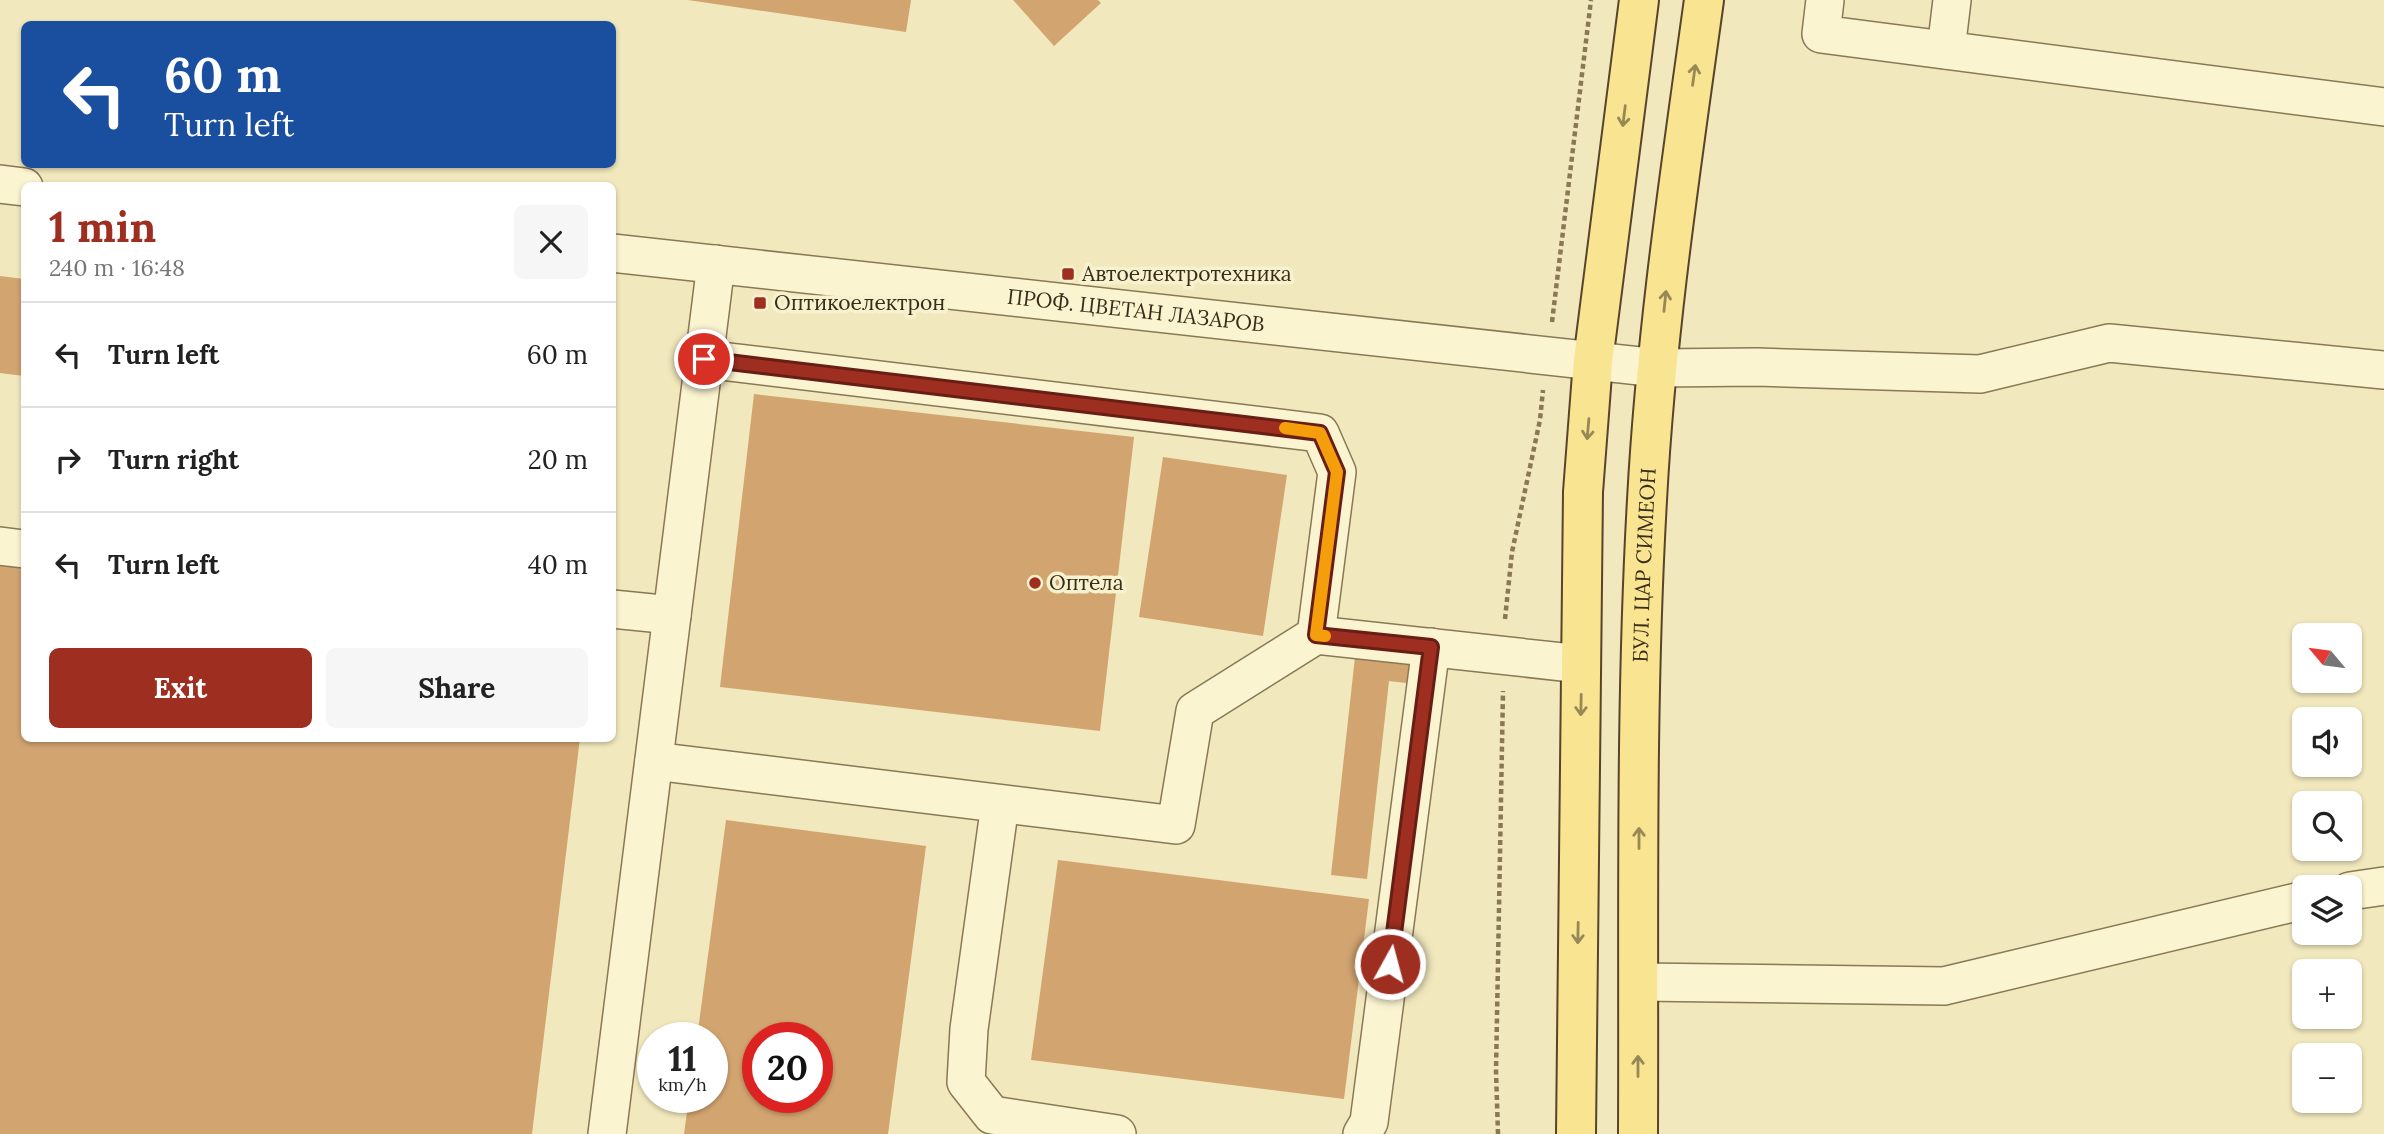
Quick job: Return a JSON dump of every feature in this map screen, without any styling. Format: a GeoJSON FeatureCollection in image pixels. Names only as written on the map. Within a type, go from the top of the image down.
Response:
{"type":"FeatureCollection","features":[{"type":"Feature","properties":{"kind":"main road"},"geometry":{"type":"LineString","coordinates":[[1576,1134],[1583,492],[1594,361],[1639,0]]}},
{"type":"Feature","properties":{"kind":"main road","name":"БУЛ. ЦАР СИМЕОН"},"geometry":{"type":"LineString","coordinates":[[1638,1134],[1640,744],[1646,527],[1658,368],[1704,0]]}},
{"type":"Feature","properties":{"kind":"street"},"geometry":{"type":"LineString","coordinates":[[1825,0],[1821,34],[2384,107]]}},
{"type":"Feature","properties":{"kind":"street"},"geometry":{"type":"LineString","coordinates":[[1946,50],[1952,0]]}},
{"type":"Feature","properties":{"kind":"street"},"geometry":{"type":"LineString","coordinates":[[0,184],[21,187]]}},
{"type":"Feature","properties":{"kind":"street","name":"ПРОФ. ЦВЕТАН ЛАЗАРОВ"},"geometry":{"type":"LineString","coordinates":[[616,253],[1658,368],[1757,367],[1980,374],[2109,343],[2384,370]]}},
{"type":"Feature","properties":{"kind":"street"},"geometry":{"type":"LineString","coordinates":[[607,1134],[716,264]]}},
{"type":"Feature","properties":{"kind":"street"},"geometry":{"type":"LineString","coordinates":[[704,359],[1320,433],[1337,472],[1316,635]]}},
{"type":"Feature","properties":{"kind":"street"},"geometry":{"type":"LineString","coordinates":[[0,546],[21,549]]}},
{"type":"Feature","properties":{"kind":"street"},"geometry":{"type":"LineString","coordinates":[[616,609],[672,615]]}},
{"type":"Feature","properties":{"kind":"street"},"geometry":{"type":"LineString","coordinates":[[654,761],[1176,825],[1195,711],[1316,635],[1581,664]]}},
{"type":"Feature","properties":{"kind":"street"},"geometry":{"type":"LineString","coordinates":[[1362,1134],[1369,1122],[1431,647]]}},
{"type":"Feature","properties":{"kind":"street"},"geometry":{"type":"LineString","coordinates":[[1000,803],[969,1029],[966,1082],[992,1115],[1117,1134]]}},
{"type":"Feature","properties":{"kind":"street"},"geometry":{"type":"LineString","coordinates":[[2362,889],[2384,886]]}},
{"type":"Feature","properties":{"kind":"street"},"geometry":{"type":"LineString","coordinates":[[1639,982],[1944,986],[2292,903]]}},
{"type":"Feature","properties":{"kind":"path"},"geometry":{"type":"LineString","coordinates":[[1498,1134],[1502,656],[1512,552],[1540,420],[1591,0]]}},
{"type":"Feature","properties":{"kind":"building"},"geometry":{"type":"Polygon","coordinates":[[[688,0],[911,0],[906,32],[688,0]]]}},
{"type":"Feature","properties":{"kind":"building"},"geometry":{"type":"Polygon","coordinates":[[[1013,0],[1098,0],[1101,3],[1054,46],[1013,0]]]}},
{"type":"Feature","properties":{"kind":"building"},"geometry":{"type":"Polygon","coordinates":[[[0,276],[21,279],[21,376],[0,373],[0,276]]]}},
{"type":"Feature","properties":{"kind":"building"},"geometry":{"type":"Polygon","coordinates":[[[754,394],[1134,437],[1100,731],[720,687],[754,394]]]}},
{"type":"Feature","properties":{"kind":"building"},"geometry":{"type":"Polygon","coordinates":[[[1163,457],[1287,475],[1263,636],[1139,617],[1163,457]]]}},
{"type":"Feature","properties":{"kind":"building"},"geometry":{"type":"Polygon","coordinates":[[[0,563],[21,566],[21,742],[580,742],[532,1134],[0,1134],[0,563]]]}},
{"type":"Feature","properties":{"kind":"building"},"geometry":{"type":"Polygon","coordinates":[[[1355,657],[1426,665],[1423,685],[1389,681],[1367,879],[1331,875],[1355,657]]]}},
{"type":"Feature","properties":{"kind":"building"},"geometry":{"type":"Polygon","coordinates":[[[726,820],[926,846],[888,1134],[684,1134],[687,1113],[728,1113],[728,1022],[699,1022],[726,820]]]}},
{"type":"Feature","properties":{"kind":"building"},"geometry":{"type":"Polygon","coordinates":[[[1058,860],[1369,899],[1344,1099],[1031,1060],[1058,860]]]}},
{"type":"Feature","properties":{"kind":"slow traffic"},"geometry":{"type":"LineString","coordinates":[[1285,428],[1320,433],[1337,472],[1316,635],[1325,636]]}},
{"type":"Feature","properties":{"kind":"place","name":"Автоелектротехника"},"geometry":{"type":"Point","coordinates":[1068,274]}},
{"type":"Feature","properties":{"kind":"place","name":"Оптикоелектрон"},"geometry":{"type":"Point","coordinates":[760,303]}},
{"type":"Feature","properties":{"kind":"place","name":"Оптела"},"geometry":{"type":"Point","coordinates":[1035,583]}},
{"type":"Feature","properties":{"kind":"route"},"geometry":{"type":"LineString","coordinates":[[704,359],[1320,433],[1337,472],[1316,635],[1431,647],[1390,964]]}}]}
